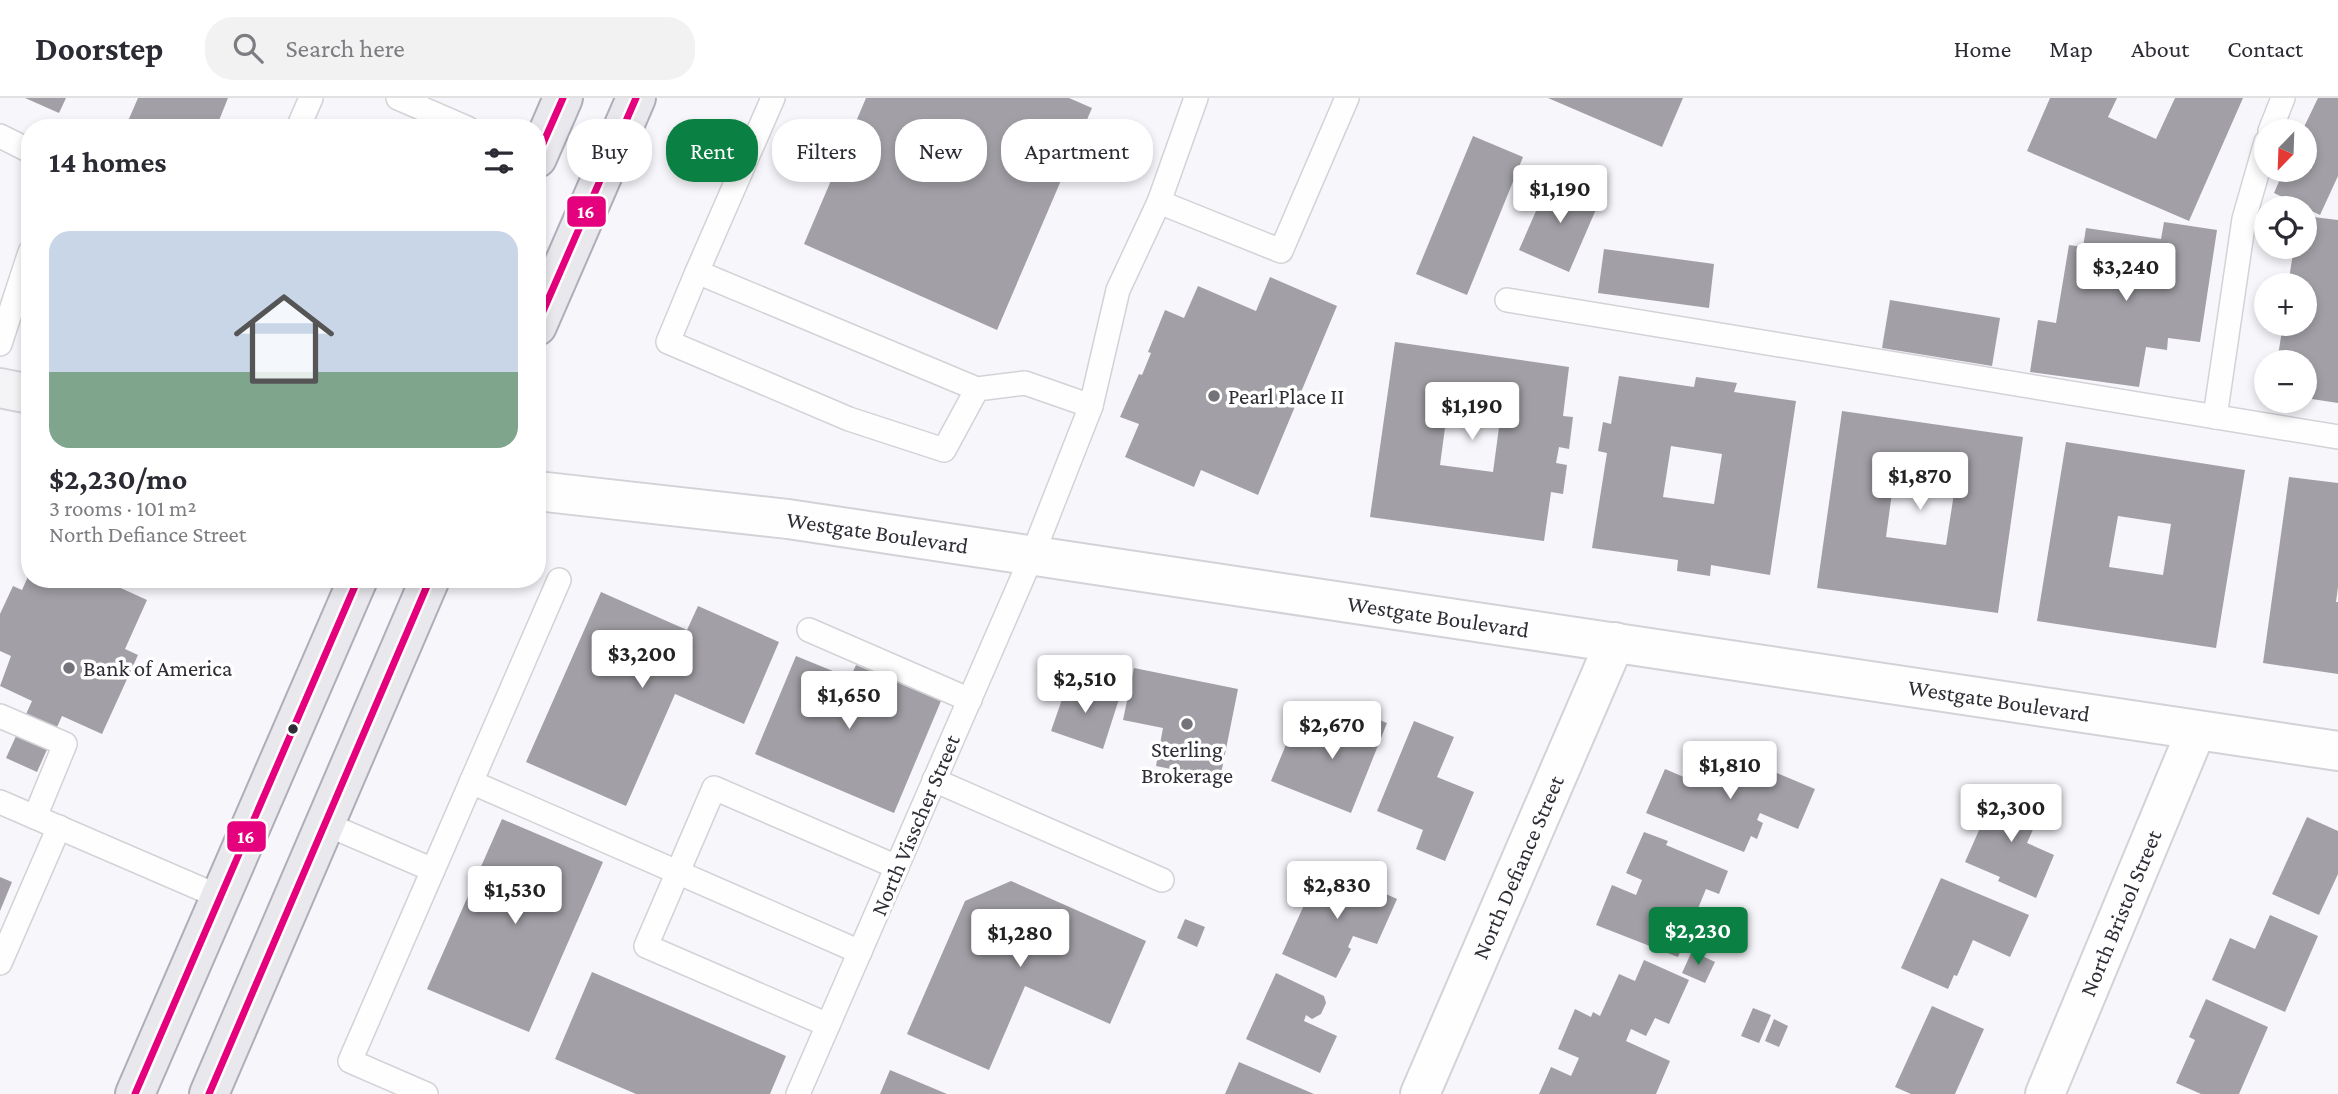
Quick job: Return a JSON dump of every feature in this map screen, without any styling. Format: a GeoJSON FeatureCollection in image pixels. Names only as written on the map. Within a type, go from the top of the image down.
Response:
{"type":"FeatureCollection","features":[{"type":"Feature","properties":{"kind":"main road"},"geometry":{"type":"LineString","coordinates":[[546,137],[563,98]]}},
{"type":"Feature","properties":{"kind":"main road"},"geometry":{"type":"LineString","coordinates":[[546,305],[636,98]]}},
{"type":"Feature","properties":{"kind":"main road"},"geometry":{"type":"LineString","coordinates":[[0,388],[21,392]]}},
{"type":"Feature","properties":{"kind":"main road"},"geometry":{"type":"LineString","coordinates":[[135,1094],[354,588]]}},
{"type":"Feature","properties":{"kind":"main road"},"geometry":{"type":"LineString","coordinates":[[209,1094],[426,588]]}},
{"type":"Feature","properties":{"kind":"street","name":"Westgate Boulevard"},"geometry":{"type":"LineString","coordinates":[[546,492],[788,519],[2338,751]]}},
{"type":"Feature","properties":{"kind":"street","name":"North Defiance Street"},"geometry":{"type":"LineString","coordinates":[[1420,1094],[1615,642]]}},
{"type":"Feature","properties":{"kind":"street","name":"North Bristol Street"},"geometry":{"type":"LineString","coordinates":[[2045,1094],[2196,731]]}},
{"type":"Feature","properties":{"kind":"lane"},"geometry":{"type":"LineString","coordinates":[[302,119],[311,98]]}},
{"type":"Feature","properties":{"kind":"lane"},"geometry":{"type":"LineString","coordinates":[[398,98],[446,119]]}},
{"type":"Feature","properties":{"kind":"lane"},"geometry":{"type":"LineString","coordinates":[[773,98],[668,342],[849,419],[944,450],[977,389]]}},
{"type":"Feature","properties":{"kind":"lane","name":"North Visscher Street"},"geometry":{"type":"LineString","coordinates":[[798,1094],[1032,556],[1091,406],[1118,290],[1159,202],[1196,98]]}},
{"type":"Feature","properties":{"kind":"lane"},"geometry":{"type":"LineString","coordinates":[[1159,202],[1281,251],[1347,98]]}},
{"type":"Feature","properties":{"kind":"lane"},"geometry":{"type":"LineString","coordinates":[[2275,119],[2283,98]]}},
{"type":"Feature","properties":{"kind":"lane"},"geometry":{"type":"LineString","coordinates":[[0,136],[21,146]]}},
{"type":"Feature","properties":{"kind":"lane"},"geometry":{"type":"LineString","coordinates":[[2215,417],[2244,219],[2255,182]]}},
{"type":"Feature","properties":{"kind":"lane"},"geometry":{"type":"LineString","coordinates":[[697,272],[977,389],[1025,383],[1091,406]]}},
{"type":"Feature","properties":{"kind":"lane"},"geometry":{"type":"LineString","coordinates":[[0,344],[21,285]]}},
{"type":"Feature","properties":{"kind":"lane"},"geometry":{"type":"LineString","coordinates":[[1507,300],[2338,437]]}},
{"type":"Feature","properties":{"kind":"lane"},"geometry":{"type":"LineString","coordinates":[[426,1094],[350,1061],[559,580]]}},
{"type":"Feature","properties":{"kind":"lane"},"geometry":{"type":"LineString","coordinates":[[808,630],[970,700]]}},
{"type":"Feature","properties":{"kind":"lane"},"geometry":{"type":"LineString","coordinates":[[0,716],[65,744],[35,817]]}},
{"type":"Feature","properties":{"kind":"lane"},"geometry":{"type":"LineString","coordinates":[[934,780],[1162,880]]}},
{"type":"Feature","properties":{"kind":"lane"},"geometry":{"type":"LineString","coordinates":[[471,782],[860,952]]}},
{"type":"Feature","properties":{"kind":"lane"},"geometry":{"type":"LineString","coordinates":[[828,1025],[646,946],[714,788],[897,867]]}},
{"type":"Feature","properties":{"kind":"lane"},"geometry":{"type":"LineString","coordinates":[[0,802],[220,897]]}},
{"type":"Feature","properties":{"kind":"lane"},"geometry":{"type":"LineString","coordinates":[[326,824],[433,870]]}},
{"type":"Feature","properties":{"kind":"lane"},"geometry":{"type":"LineString","coordinates":[[0,963],[59,827]]}},
{"type":"Feature","properties":{"kind":"building"},"geometry":{"type":"Polygon","coordinates":[[[25,98],[66,98],[59,113],[25,98]]]}},
{"type":"Feature","properties":{"kind":"building"},"geometry":{"type":"Polygon","coordinates":[[[138,98],[228,98],[220,119],[129,119],[138,98]]]}},
{"type":"Feature","properties":{"kind":"building"},"geometry":{"type":"Polygon","coordinates":[[[866,98],[1069,98],[1092,108],[1087,119],[1001,119],[1001,182],[1060,182],[997,330],[804,244],[830,182],[881,182],[881,119],[857,119],[866,98]]]}},
{"type":"Feature","properties":{"kind":"building"},"geometry":{"type":"Polygon","coordinates":[[[1548,98],[1683,98],[1662,147],[1548,98]]]}},
{"type":"Feature","properties":{"kind":"building"},"geometry":{"type":"Polygon","coordinates":[[[2050,98],[2117,98],[2108,117],[2156,139],[2175,98],[2243,98],[2189,221],[2027,151],[2050,98]]]}},
{"type":"Feature","properties":{"kind":"building"},"geometry":{"type":"Polygon","coordinates":[[[2318,98],[2338,98],[2338,176],[2320,215],[2317,214],[2317,196],[2280,196],[2274,193],[2279,182],[2317,182],[2317,119],[2308,119],[2318,98]]]}},
{"type":"Feature","properties":{"kind":"building"},"geometry":{"type":"Polygon","coordinates":[[[1473,136],[1523,157],[1467,295],[1416,274],[1473,136]]]}},
{"type":"Feature","properties":{"kind":"building"},"geometry":{"type":"Polygon","coordinates":[[[1550,179],[1600,200],[1569,272],[1519,250],[1550,179]]]}},
{"type":"Feature","properties":{"kind":"building"},"geometry":{"type":"Polygon","coordinates":[[[2317,217],[2338,220],[2338,403],[2317,400],[2317,350],[2279,350],[2281,336],[2317,336],[2317,273],[2290,273],[2292,259],[2317,259],[2317,217]]]}},
{"type":"Feature","properties":{"kind":"building"},"geometry":{"type":"Polygon","coordinates":[[[2164,222],[2217,230],[2200,342],[2168,338],[2167,350],[2146,347],[2139,387],[2030,372],[2038,320],[2056,323],[2069,245],[2083,247],[2086,228],[2161,239],[2164,222]]]}},
{"type":"Feature","properties":{"kind":"building"},"geometry":{"type":"Polygon","coordinates":[[[1604,249],[1714,264],[1709,308],[1598,293],[1604,249]]]}},
{"type":"Feature","properties":{"kind":"building","name":"Pearl Place II"},"geometry":{"type":"Polygon","coordinates":[[[1270,277],[1337,306],[1258,495],[1201,470],[1194,487],[1125,457],[1139,424],[1120,417],[1139,374],[1142,375],[1165,310],[1184,318],[1198,286],[1256,311],[1270,277]]]}},
{"type":"Feature","properties":{"kind":"building"},"geometry":{"type":"Polygon","coordinates":[[[1890,300],[2000,318],[1992,366],[1882,348],[1890,300]]]}},
{"type":"Feature","properties":{"kind":"building"},"geometry":{"type":"Polygon","coordinates":[[[1395,342],[1569,367],[1563,416],[1573,417],[1569,449],[1559,447],[1556,463],[1567,465],[1563,494],[1551,492],[1544,541],[1370,517],[1395,342]],[[1447,413],[1440,465],[1493,472],[1500,420],[1447,413]]]}},
{"type":"Feature","properties":{"kind":"building"},"geometry":{"type":"Polygon","coordinates":[[[1619,376],[1694,387],[1696,377],[1737,383],[1734,392],[1796,401],[1770,575],[1711,565],[1710,576],[1677,571],[1678,560],[1592,548],[1607,453],[1598,451],[1603,422],[1611,424],[1619,376]],[[1671,446],[1663,497],[1714,504],[1722,454],[1671,446]]]}},
{"type":"Feature","properties":{"kind":"building"},"geometry":{"type":"Polygon","coordinates":[[[1842,411],[2023,437],[1998,613],[1817,588],[1842,411]],[[1894,478],[1886,537],[1946,545],[1955,487],[1894,478]]]}},
{"type":"Feature","properties":{"kind":"building"},"geometry":{"type":"Polygon","coordinates":[[[2066,442],[2245,470],[2216,648],[2037,621],[2066,442]],[[2118,516],[2109,567],[2163,575],[2171,524],[2118,516]]]}},
{"type":"Feature","properties":{"kind":"building"},"geometry":{"type":"Polygon","coordinates":[[[2289,477],[2338,483],[2338,674],[2263,663],[2289,477]]]}},
{"type":"Feature","properties":{"kind":"building","name":"Bank of America"},"geometry":{"type":"Polygon","coordinates":[[[13,586],[22,590],[121,588],[147,600],[125,649],[138,655],[102,734],[62,716],[37,772],[6,758],[32,701],[0,686],[11,656],[0,651],[0,614],[13,586]]]}},
{"type":"Feature","properties":{"kind":"building"},"geometry":{"type":"Polygon","coordinates":[[[601,592],[687,630],[698,606],[779,642],[744,724],[675,694],[626,806],[526,762],[601,592]]]}},
{"type":"Feature","properties":{"kind":"building"},"geometry":{"type":"Polygon","coordinates":[[[796,656],[850,678],[856,665],[941,701],[894,813],[755,754],[796,656]]]}},
{"type":"Feature","properties":{"kind":"building","name":"Sterling Brokerage"},"geometry":{"type":"Polygon","coordinates":[[[1134,668],[1238,689],[1220,779],[1156,766],[1163,728],[1123,720],[1134,668]]]}},
{"type":"Feature","properties":{"kind":"building"},"geometry":{"type":"Polygon","coordinates":[[[1068,682],[1119,699],[1103,749],[1051,731],[1068,682]]]}},
{"type":"Feature","properties":{"kind":"building"},"geometry":{"type":"Polygon","coordinates":[[[1347,707],[1387,723],[1351,813],[1271,781],[1292,730],[1331,746],[1347,707]]]}},
{"type":"Feature","properties":{"kind":"building"},"geometry":{"type":"Polygon","coordinates":[[[1414,721],[1454,737],[1437,777],[1474,792],[1445,861],[1416,849],[1423,830],[1377,811],[1414,721]]]}},
{"type":"Feature","properties":{"kind":"building"},"geometry":{"type":"Polygon","coordinates":[[[1720,749],[1815,789],[1798,829],[1760,813],[1757,820],[1763,823],[1757,839],[1751,836],[1744,852],[1646,813],[1665,769],[1705,786],[1720,749]]]}},
{"type":"Feature","properties":{"kind":"building"},"geometry":{"type":"Polygon","coordinates":[[[1998,787],[2043,807],[2027,843],[2054,855],[2036,898],[1998,881],[2000,877],[1965,862],[1998,787]]]}},
{"type":"Feature","properties":{"kind":"building"},"geometry":{"type":"Polygon","coordinates":[[[2307,817],[2338,831],[2338,874],[2319,915],[2272,894],[2307,817]]]}},
{"type":"Feature","properties":{"kind":"building"},"geometry":{"type":"Polygon","coordinates":[[[502,819],[603,862],[529,1032],[427,989],[502,819]]]}},
{"type":"Feature","properties":{"kind":"building"},"geometry":{"type":"Polygon","coordinates":[[[1644,832],[1668,841],[1666,845],[1728,871],[1719,894],[1706,889],[1678,957],[1596,925],[1612,885],[1636,895],[1642,880],[1626,873],[1644,832]]]}},
{"type":"Feature","properties":{"kind":"building"},"geometry":{"type":"Polygon","coordinates":[[[1322,865],[1397,899],[1377,944],[1353,936],[1348,947],[1351,949],[1336,978],[1282,954],[1322,865]]]}},
{"type":"Feature","properties":{"kind":"building"},"geometry":{"type":"Polygon","coordinates":[[[0,877],[12,882],[0,911],[0,877]]]}},
{"type":"Feature","properties":{"kind":"building"},"geometry":{"type":"Polygon","coordinates":[[[1941,878],[2029,915],[2010,957],[1973,940],[1957,976],[1954,975],[1948,989],[1901,968],[1941,878]]]}},
{"type":"Feature","properties":{"kind":"building"},"geometry":{"type":"Polygon","coordinates":[[[1011,881],[1146,941],[1110,1024],[1025,986],[989,1070],[907,1034],[965,901],[1011,881]]]}},
{"type":"Feature","properties":{"kind":"building"},"geometry":{"type":"Polygon","coordinates":[[[2270,915],[2318,936],[2285,1012],[2212,980],[2230,938],[2255,949],[2270,915]]]}},
{"type":"Feature","properties":{"kind":"building"},"geometry":{"type":"Polygon","coordinates":[[[1185,919],[1205,927],[1197,947],[1177,938],[1185,919]]]}},
{"type":"Feature","properties":{"kind":"building"},"geometry":{"type":"Polygon","coordinates":[[[1692,951],[1715,962],[1705,983],[1682,973],[1692,951]]]}},
{"type":"Feature","properties":{"kind":"building"},"geometry":{"type":"Polygon","coordinates":[[[1644,960],[1689,980],[1669,1024],[1655,1018],[1646,1036],[1631,1029],[1626,1041],[1670,1061],[1656,1094],[1539,1094],[1551,1067],[1571,1076],[1579,1058],[1558,1049],[1575,1009],[1591,1017],[1593,1012],[1600,1016],[1619,974],[1635,981],[1644,960]]]}},
{"type":"Feature","properties":{"kind":"building"},"geometry":{"type":"Polygon","coordinates":[[[592,972],[786,1056],[770,1094],[636,1094],[555,1059],[592,972]]]}},
{"type":"Feature","properties":{"kind":"building"},"geometry":{"type":"Polygon","coordinates":[[[1276,973],[1324,996],[1326,1003],[1321,1014],[1312,1019],[1306,1015],[1304,1021],[1337,1036],[1320,1073],[1246,1039],[1276,973]]]}},
{"type":"Feature","properties":{"kind":"building"},"geometry":{"type":"Polygon","coordinates":[[[2206,999],[2268,1027],[2239,1094],[2201,1094],[2176,1083],[2195,1040],[2189,1037],[2206,999]]]}},
{"type":"Feature","properties":{"kind":"building"},"geometry":{"type":"Polygon","coordinates":[[[1932,1006],[1984,1029],[1955,1094],[1911,1094],[1895,1087],[1932,1006]]]}},
{"type":"Feature","properties":{"kind":"building"},"geometry":{"type":"Polygon","coordinates":[[[1753,1008],[1771,1015],[1759,1043],[1741,1036],[1753,1008]]]}},
{"type":"Feature","properties":{"kind":"building"},"geometry":{"type":"Polygon","coordinates":[[[1774,1019],[1788,1026],[1779,1047],[1765,1041],[1774,1019]]]}},
{"type":"Feature","properties":{"kind":"building"},"geometry":{"type":"Polygon","coordinates":[[[1239,1062],[1314,1094],[1225,1094],[1239,1062]]]}},
{"type":"Feature","properties":{"kind":"building"},"geometry":{"type":"Polygon","coordinates":[[[890,1070],[947,1094],[880,1094],[890,1070]]]}},
{"type":"Feature","properties":{"kind":"transit line","name":"16"},"geometry":{"type":"LineString","coordinates":[[546,137],[563,98]]}},
{"type":"Feature","properties":{"kind":"transit line","name":"16"},"geometry":{"type":"LineString","coordinates":[[546,304],[636,98]]}},
{"type":"Feature","properties":{"kind":"transit line","name":"16"},"geometry":{"type":"LineString","coordinates":[[135,1094],[354,588]]}},
{"type":"Feature","properties":{"kind":"transit line","name":"16"},"geometry":{"type":"LineString","coordinates":[[209,1094],[426,588]]}},
{"type":"Feature","properties":{"kind":"place","name":"Pearl Place II"},"geometry":{"type":"Point","coordinates":[1214,396]}},
{"type":"Feature","properties":{"kind":"place","name":"Bank of America"},"geometry":{"type":"Point","coordinates":[69,668]}},
{"type":"Feature","properties":{"kind":"place","name":"Sterling Brokerage"},"geometry":{"type":"Point","coordinates":[1187,724]}}]}
